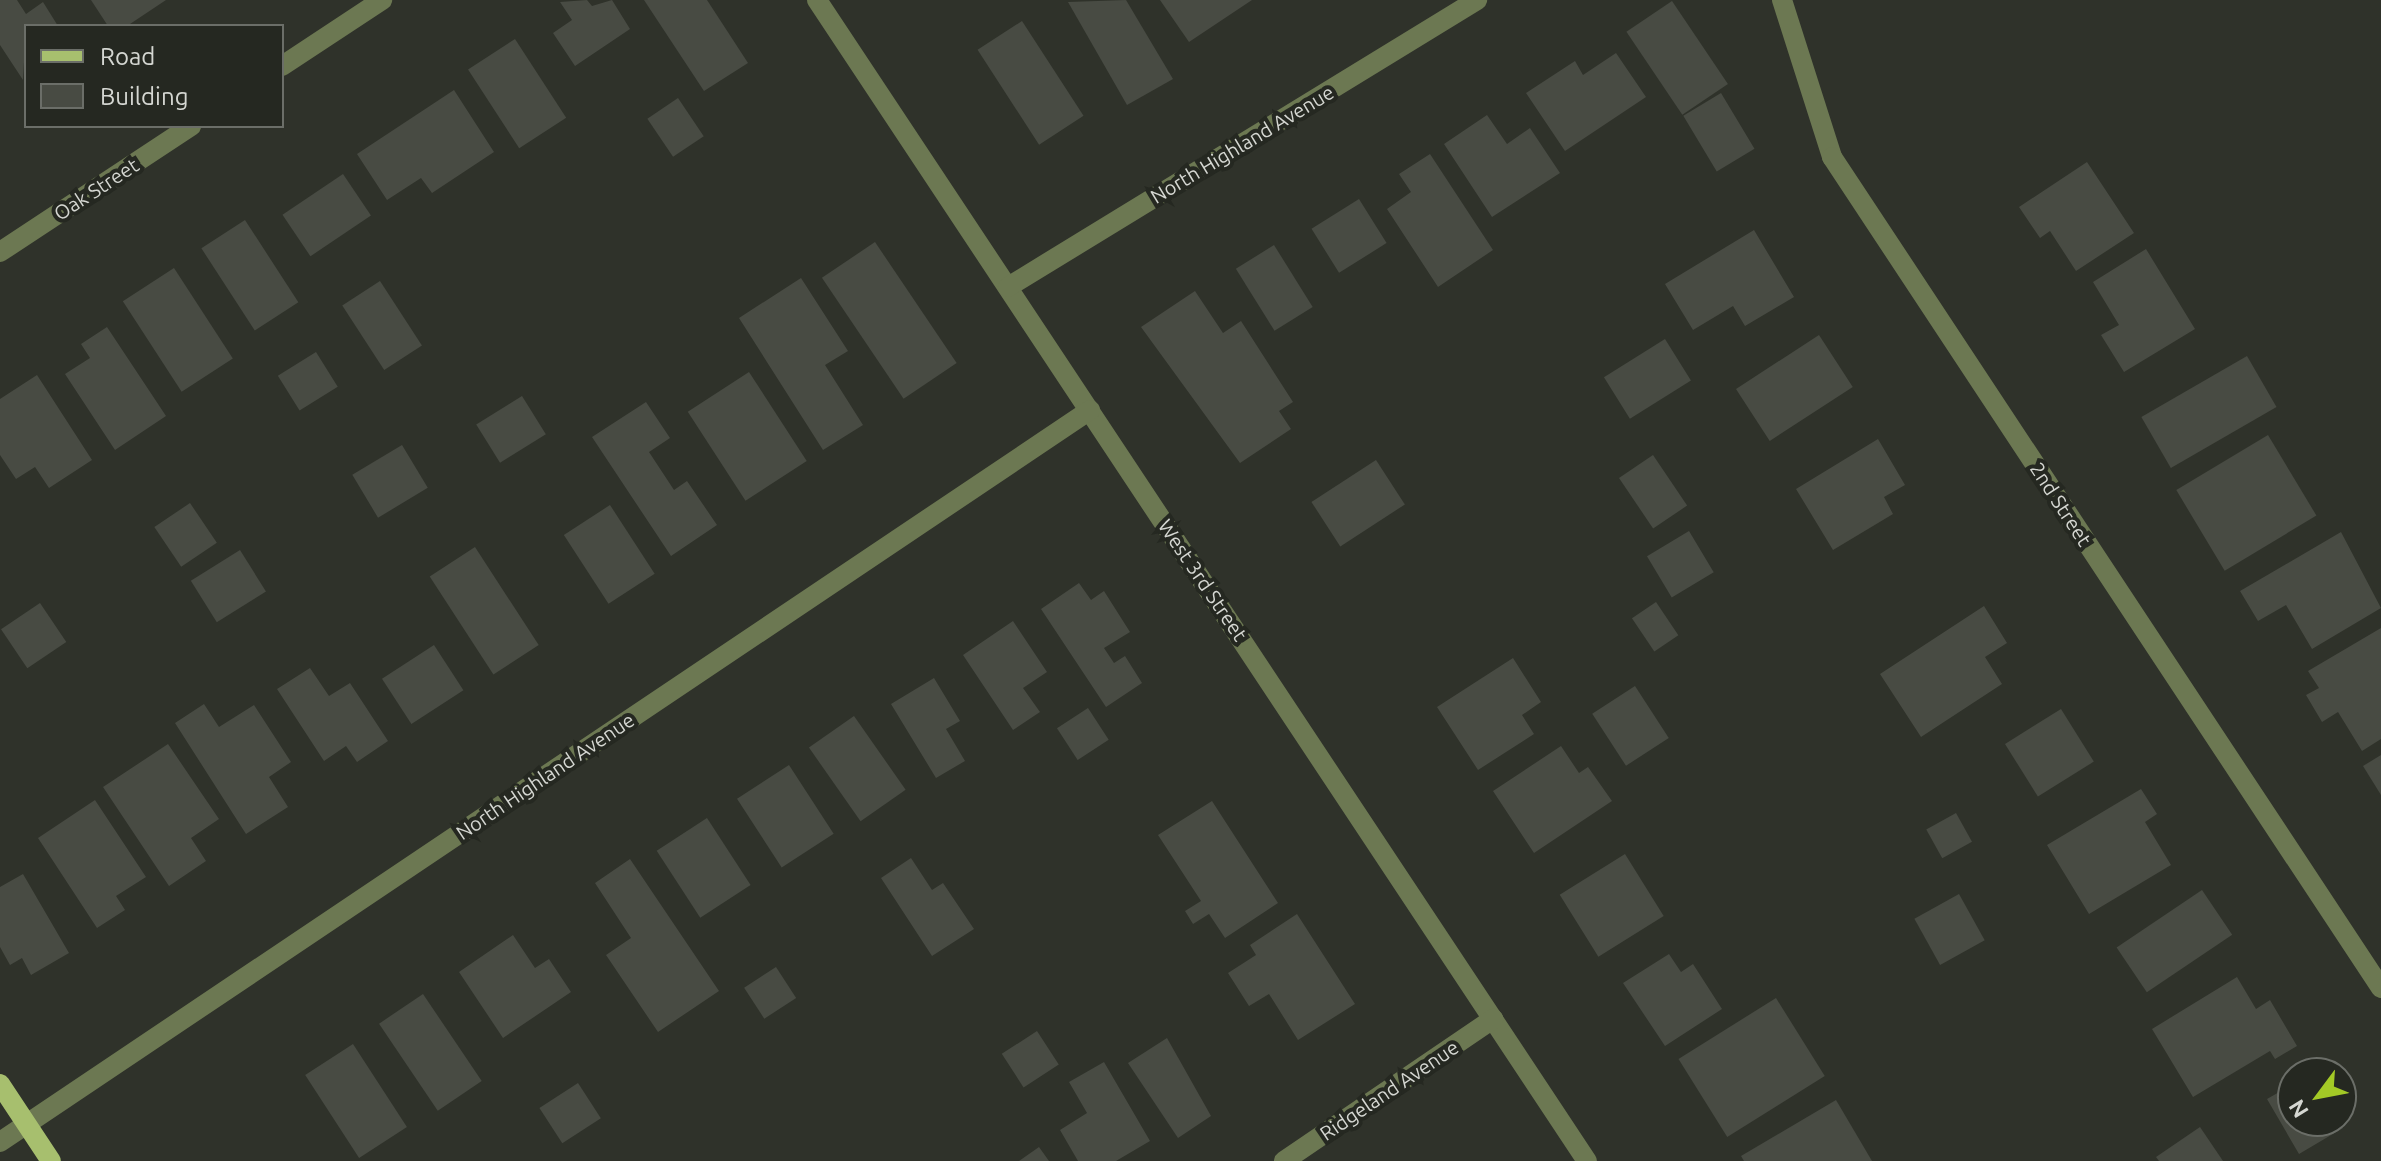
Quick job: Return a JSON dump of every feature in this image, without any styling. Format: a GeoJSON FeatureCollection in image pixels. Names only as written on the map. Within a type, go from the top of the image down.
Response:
{"type":"FeatureCollection","features":[{"type":"Feature","properties":{"kind":"main road"},"geometry":{"type":"LineString","coordinates":[[0,1084],[51,1161]]}},
{"type":"Feature","properties":{"kind":"street"},"geometry":{"type":"LineString","coordinates":[[284,65],[382,0]]}},
{"type":"Feature","properties":{"kind":"street","name":"West 3rd Street"},"geometry":{"type":"LineString","coordinates":[[817,0],[1587,1161]]}},
{"type":"Feature","properties":{"kind":"street","name":"North Highland Avenue"},"geometry":{"type":"LineString","coordinates":[[1008,287],[1477,0]]}},
{"type":"Feature","properties":{"kind":"street","name":"2nd Street"},"geometry":{"type":"LineString","coordinates":[[1782,0],[1832,157],[2381,988]]}},
{"type":"Feature","properties":{"kind":"street","name":"Oak Street"},"geometry":{"type":"LineString","coordinates":[[0,252],[188,128]]}},
{"type":"Feature","properties":{"kind":"street","name":"North Highland Avenue"},"geometry":{"type":"LineString","coordinates":[[0,1142],[1090,410]]}},
{"type":"Feature","properties":{"kind":"street","name":"Ridgeland Avenue"},"geometry":{"type":"LineString","coordinates":[[1284,1161],[1493,1019]]}},
{"type":"Feature","properties":{"kind":"building"},"geometry":{"type":"Polygon","coordinates":[[[0,0],[17,0],[26,14],[43,2],[57,24],[24,24],[23,80],[0,45],[0,0]]]}},
{"type":"Feature","properties":{"kind":"building"},"geometry":{"type":"Polygon","coordinates":[[[91,0],[166,0],[130,24],[107,24],[91,0]]]}},
{"type":"Feature","properties":{"kind":"building"},"geometry":{"type":"Polygon","coordinates":[[[587,0],[592,6],[612,0],[630,29],[575,66],[553,33],[572,20],[560,2],[587,0]]]}},
{"type":"Feature","properties":{"kind":"building"},"geometry":{"type":"Polygon","coordinates":[[[644,0],[707,0],[748,63],[704,91],[644,0]]]}},
{"type":"Feature","properties":{"kind":"building"},"geometry":{"type":"Polygon","coordinates":[[[1126,0],[1173,79],[1127,105],[1068,2],[1126,0]]]}},
{"type":"Feature","properties":{"kind":"building"},"geometry":{"type":"Polygon","coordinates":[[[1160,0],[1252,0],[1189,42],[1160,0]]]}},
{"type":"Feature","properties":{"kind":"building"},"geometry":{"type":"Polygon","coordinates":[[[1672,1],[1728,84],[1682,115],[1626,32],[1672,1]]]}},
{"type":"Feature","properties":{"kind":"building"},"geometry":{"type":"Polygon","coordinates":[[[1022,21],[1084,116],[1039,145],[978,50],[1022,21]]]}},
{"type":"Feature","properties":{"kind":"building"},"geometry":{"type":"Polygon","coordinates":[[[515,39],[566,118],[519,148],[468,69],[515,39]]]}},
{"type":"Feature","properties":{"kind":"building"},"geometry":{"type":"Polygon","coordinates":[[[1616,53],[1646,97],[1565,151],[1526,93],[1575,61],[1583,75],[1616,53]]]}},
{"type":"Feature","properties":{"kind":"building"},"geometry":{"type":"Polygon","coordinates":[[[454,90],[494,152],[432,193],[421,178],[387,200],[357,154],[454,90]]]}},
{"type":"Feature","properties":{"kind":"building"},"geometry":{"type":"Polygon","coordinates":[[[1721,93],[1754,149],[1717,171],[1683,116],[1721,93]]]}},
{"type":"Feature","properties":{"kind":"building"},"geometry":{"type":"Polygon","coordinates":[[[678,98],[704,136],[673,157],[647,119],[678,98]]]}},
{"type":"Feature","properties":{"kind":"building"},"geometry":{"type":"Polygon","coordinates":[[[1487,115],[1507,144],[1530,128],[1560,173],[1492,217],[1444,144],[1487,115]]]}},
{"type":"Feature","properties":{"kind":"building"},"geometry":{"type":"Polygon","coordinates":[[[1430,154],[1493,250],[1438,287],[1387,209],[1411,192],[1399,174],[1430,154]]]}},
{"type":"Feature","properties":{"kind":"building"},"geometry":{"type":"Polygon","coordinates":[[[2087,162],[2134,233],[2076,271],[2050,231],[2040,238],[2019,207],[2087,162]]]}},
{"type":"Feature","properties":{"kind":"building"},"geometry":{"type":"Polygon","coordinates":[[[343,174],[371,215],[310,256],[282,215],[343,174]]]}},
{"type":"Feature","properties":{"kind":"building"},"geometry":{"type":"Polygon","coordinates":[[[1359,199],[1387,243],[1339,273],[1312,229],[1359,199]]]}},
{"type":"Feature","properties":{"kind":"building"},"geometry":{"type":"Polygon","coordinates":[[[245,220],[298,302],[255,331],[201,248],[245,220]]]}},
{"type":"Feature","properties":{"kind":"building"},"geometry":{"type":"Polygon","coordinates":[[[1754,230],[1794,297],[1745,326],[1733,306],[1693,330],[1665,284],[1754,230]]]}},
{"type":"Feature","properties":{"kind":"building"},"geometry":{"type":"Polygon","coordinates":[[[875,242],[957,363],[904,399],[822,278],[875,242]]]}},
{"type":"Feature","properties":{"kind":"building"},"geometry":{"type":"Polygon","coordinates":[[[1274,245],[1313,307],[1275,331],[1236,269],[1274,245]]]}},
{"type":"Feature","properties":{"kind":"building"},"geometry":{"type":"Polygon","coordinates":[[[2146,249],[2195,329],[2124,372],[2101,335],[2119,325],[2093,282],[2146,249]]]}},
{"type":"Feature","properties":{"kind":"building"},"geometry":{"type":"Polygon","coordinates":[[[174,268],[233,359],[182,392],[123,301],[174,268]]]}},
{"type":"Feature","properties":{"kind":"building"},"geometry":{"type":"Polygon","coordinates":[[[801,278],[848,351],[825,365],[863,425],[823,450],[739,318],[801,278]]]}},
{"type":"Feature","properties":{"kind":"building"},"geometry":{"type":"Polygon","coordinates":[[[380,281],[422,346],[384,370],[342,306],[380,281]]]}},
{"type":"Feature","properties":{"kind":"building"},"geometry":{"type":"Polygon","coordinates":[[[1195,291],[1223,333],[1241,321],[1293,402],[1279,411],[1291,429],[1240,463],[1141,327],[1195,291]]]}},
{"type":"Feature","properties":{"kind":"building"},"geometry":{"type":"Polygon","coordinates":[[[107,327],[166,416],[115,450],[65,374],[90,358],[81,344],[107,327]]]}},
{"type":"Feature","properties":{"kind":"building"},"geometry":{"type":"Polygon","coordinates":[[[1819,335],[1853,387],[1770,441],[1736,389],[1819,335]]]}},
{"type":"Feature","properties":{"kind":"building"},"geometry":{"type":"Polygon","coordinates":[[[1665,339],[1691,381],[1630,419],[1604,377],[1665,339]]]}},
{"type":"Feature","properties":{"kind":"building"},"geometry":{"type":"Polygon","coordinates":[[[316,352],[338,387],[300,411],[278,376],[316,352]]]}},
{"type":"Feature","properties":{"kind":"building"},"geometry":{"type":"Polygon","coordinates":[[[2247,356],[2276,407],[2171,468],[2141,417],[2247,356]]]}},
{"type":"Feature","properties":{"kind":"building"},"geometry":{"type":"Polygon","coordinates":[[[749,372],[807,461],[746,501],[688,412],[749,372]]]}},
{"type":"Feature","properties":{"kind":"building"},"geometry":{"type":"Polygon","coordinates":[[[37,375],[92,460],[49,488],[35,467],[16,479],[0,455],[0,399],[37,375]]]}},
{"type":"Feature","properties":{"kind":"building"},"geometry":{"type":"Polygon","coordinates":[[[522,396],[546,434],[500,463],[476,425],[522,396]]]}},
{"type":"Feature","properties":{"kind":"building"},"geometry":{"type":"Polygon","coordinates":[[[646,402],[670,438],[649,452],[674,490],[687,481],[717,525],[671,556],[592,437],[646,402]]]}},
{"type":"Feature","properties":{"kind":"building"},"geometry":{"type":"Polygon","coordinates":[[[2268,435],[2316,516],[2225,571],[2176,490],[2268,435]]]}},
{"type":"Feature","properties":{"kind":"building"},"geometry":{"type":"Polygon","coordinates":[[[1878,439],[1905,485],[1884,497],[1893,514],[1833,550],[1796,489],[1878,439]]]}},
{"type":"Feature","properties":{"kind":"building"},"geometry":{"type":"Polygon","coordinates":[[[402,445],[428,488],[378,518],[352,475],[402,445]]]}},
{"type":"Feature","properties":{"kind":"building"},"geometry":{"type":"Polygon","coordinates":[[[1653,455],[1687,506],[1653,528],[1619,478],[1653,455]]]}},
{"type":"Feature","properties":{"kind":"building"},"geometry":{"type":"Polygon","coordinates":[[[1376,460],[1405,504],[1340,546],[1311,502],[1376,460]]]}},
{"type":"Feature","properties":{"kind":"building"},"geometry":{"type":"Polygon","coordinates":[[[190,503],[217,543],[181,567],[154,527],[190,503]]]}},
{"type":"Feature","properties":{"kind":"building"},"geometry":{"type":"Polygon","coordinates":[[[610,505],[655,574],[609,604],[564,535],[610,505]]]}},
{"type":"Feature","properties":{"kind":"building"},"geometry":{"type":"Polygon","coordinates":[[[1689,531],[1714,572],[1672,597],[1647,556],[1689,531]]]}},
{"type":"Feature","properties":{"kind":"building"},"geometry":{"type":"Polygon","coordinates":[[[2341,532],[2381,608],[2312,649],[2286,605],[2258,621],[2240,591],[2341,532]]]}},
{"type":"Feature","properties":{"kind":"building"},"geometry":{"type":"Polygon","coordinates":[[[475,547],[539,645],[493,675],[430,576],[475,547]]]}},
{"type":"Feature","properties":{"kind":"building"},"geometry":{"type":"Polygon","coordinates":[[[240,550],[266,592],[217,622],[191,581],[240,550]]]}},
{"type":"Feature","properties":{"kind":"building"},"geometry":{"type":"Polygon","coordinates":[[[1079,583],[1091,600],[1104,591],[1130,632],[1104,648],[1114,663],[1125,656],[1142,683],[1106,707],[1041,609],[1079,583]]]}},
{"type":"Feature","properties":{"kind":"building"},"geometry":{"type":"Polygon","coordinates":[[[1656,602],[1678,635],[1654,651],[1632,618],[1656,602]]]}},
{"type":"Feature","properties":{"kind":"building"},"geometry":{"type":"Polygon","coordinates":[[[40,603],[66,642],[27,668],[1,629],[40,603]]]}},
{"type":"Feature","properties":{"kind":"building"},"geometry":{"type":"Polygon","coordinates":[[[1984,606],[2007,643],[1985,657],[2002,684],[1921,737],[1880,674],[1984,606]]]}},
{"type":"Feature","properties":{"kind":"building"},"geometry":{"type":"Polygon","coordinates":[[[1013,621],[1047,672],[1023,688],[1040,712],[1013,730],[963,655],[1013,621]]]}},
{"type":"Feature","properties":{"kind":"building"},"geometry":{"type":"Polygon","coordinates":[[[2381,628],[2381,739],[2362,751],[2338,712],[2322,722],[2306,695],[2319,688],[2308,671],[2381,628]]]}},
{"type":"Feature","properties":{"kind":"building"},"geometry":{"type":"Polygon","coordinates":[[[434,645],[463,690],[411,724],[382,679],[434,645]]]}},
{"type":"Feature","properties":{"kind":"building"},"geometry":{"type":"Polygon","coordinates":[[[1513,658],[1541,702],[1522,715],[1534,734],[1478,770],[1437,707],[1513,658]]]}},
{"type":"Feature","properties":{"kind":"building"},"geometry":{"type":"Polygon","coordinates":[[[310,668],[329,696],[350,683],[388,741],[357,762],[346,746],[324,761],[277,689],[310,668]]]}},
{"type":"Feature","properties":{"kind":"building"},"geometry":{"type":"Polygon","coordinates":[[[934,678],[960,721],[946,729],[965,761],[936,778],[891,704],[934,678]]]}},
{"type":"Feature","properties":{"kind":"building"},"geometry":{"type":"Polygon","coordinates":[[[1635,686],[1669,738],[1626,766],[1592,714],[1635,686]]]}},
{"type":"Feature","properties":{"kind":"building"},"geometry":{"type":"Polygon","coordinates":[[[204,704],[219,727],[254,705],[291,762],[269,777],[288,807],[246,834],[175,723],[204,704]]]}},
{"type":"Feature","properties":{"kind":"building"},"geometry":{"type":"Polygon","coordinates":[[[1088,708],[1109,740],[1078,760],[1057,728],[1088,708]]]}},
{"type":"Feature","properties":{"kind":"building"},"geometry":{"type":"Polygon","coordinates":[[[2061,709],[2094,762],[2038,797],[2005,744],[2061,709]]]}},
{"type":"Feature","properties":{"kind":"building"},"geometry":{"type":"Polygon","coordinates":[[[854,716],[906,790],[861,821],[809,748],[854,716]]]}},
{"type":"Feature","properties":{"kind":"building"},"geometry":{"type":"Polygon","coordinates":[[[168,744],[219,819],[191,838],[206,861],[169,886],[103,787],[168,744]]]}},
{"type":"Feature","properties":{"kind":"building"},"geometry":{"type":"Polygon","coordinates":[[[1561,746],[1579,773],[1588,767],[1612,801],[1534,853],[1493,791],[1561,746]]]}},
{"type":"Feature","properties":{"kind":"building"},"geometry":{"type":"Polygon","coordinates":[[[2381,755],[2381,795],[2363,766],[2381,755]]]}},
{"type":"Feature","properties":{"kind":"building"},"geometry":{"type":"Polygon","coordinates":[[[789,765],[834,834],[782,868],[737,799],[789,765]]]}},
{"type":"Feature","properties":{"kind":"building"},"geometry":{"type":"Polygon","coordinates":[[[2141,789],[2157,814],[2145,822],[2171,865],[2089,914],[2047,845],[2141,789]]]}},
{"type":"Feature","properties":{"kind":"building"},"geometry":{"type":"Polygon","coordinates":[[[95,800],[146,877],[116,896],[125,910],[97,928],[38,838],[95,800]]]}},
{"type":"Feature","properties":{"kind":"building"},"geometry":{"type":"Polygon","coordinates":[[[1212,801],[1278,903],[1225,938],[1209,914],[1193,924],[1185,911],[1201,901],[1158,835],[1212,801]]]}},
{"type":"Feature","properties":{"kind":"building"},"geometry":{"type":"Polygon","coordinates":[[[1956,813],[1972,842],[1942,858],[1926,829],[1956,813]]]}},
{"type":"Feature","properties":{"kind":"building"},"geometry":{"type":"Polygon","coordinates":[[[707,818],[751,885],[700,918],[657,851],[707,818]]]}},
{"type":"Feature","properties":{"kind":"building"},"geometry":{"type":"Polygon","coordinates":[[[1625,854],[1664,916],[1598,957],[1560,895],[1625,854]]]}},
{"type":"Feature","properties":{"kind":"building"},"geometry":{"type":"Polygon","coordinates":[[[911,858],[932,890],[943,883],[974,929],[932,956],[881,878],[911,858]]]}},
{"type":"Feature","properties":{"kind":"building"},"geometry":{"type":"Polygon","coordinates":[[[630,859],[719,991],[658,1032],[606,955],[631,938],[595,883],[630,859]]]}},
{"type":"Feature","properties":{"kind":"building"},"geometry":{"type":"Polygon","coordinates":[[[23,874],[69,953],[31,975],[22,958],[10,965],[0,947],[0,887],[23,874]]]}},
{"type":"Feature","properties":{"kind":"building"},"geometry":{"type":"Polygon","coordinates":[[[2202,890],[2232,935],[2147,992],[2117,948],[2202,890]]]}},
{"type":"Feature","properties":{"kind":"building"},"geometry":{"type":"Polygon","coordinates":[[[1959,894],[1985,940],[1940,965],[1914,919],[1959,894]]]}},
{"type":"Feature","properties":{"kind":"building"},"geometry":{"type":"Polygon","coordinates":[[[1297,914],[1355,1004],[1298,1040],[1269,994],[1249,1006],[1228,973],[1256,955],[1250,945],[1297,914]]]}},
{"type":"Feature","properties":{"kind":"building"},"geometry":{"type":"Polygon","coordinates":[[[513,935],[535,968],[549,959],[571,992],[503,1038],[459,972],[513,935]]]}},
{"type":"Feature","properties":{"kind":"building"},"geometry":{"type":"Polygon","coordinates":[[[1669,954],[1681,972],[1693,964],[1722,1009],[1665,1046],[1623,983],[1669,954]]]}},
{"type":"Feature","properties":{"kind":"building"},"geometry":{"type":"Polygon","coordinates":[[[776,967],[796,998],[764,1019],[744,988],[776,967]]]}},
{"type":"Feature","properties":{"kind":"building"},"geometry":{"type":"Polygon","coordinates":[[[2237,977],[2256,1009],[2270,1000],[2297,1046],[2275,1059],[2270,1051],[2193,1097],[2152,1029],[2237,977]]]}},
{"type":"Feature","properties":{"kind":"building"},"geometry":{"type":"Polygon","coordinates":[[[423,994],[482,1081],[438,1111],[379,1024],[423,994]]]}},
{"type":"Feature","properties":{"kind":"building"},"geometry":{"type":"Polygon","coordinates":[[[1776,998],[1825,1076],[1727,1137],[1678,1059],[1776,998]]]}},
{"type":"Feature","properties":{"kind":"building"},"geometry":{"type":"Polygon","coordinates":[[[1037,1031],[1059,1065],[1024,1087],[1002,1054],[1037,1031]]]}},
{"type":"Feature","properties":{"kind":"building"},"geometry":{"type":"Polygon","coordinates":[[[1167,1038],[1211,1116],[1178,1138],[1128,1063],[1167,1038]]]}},
{"type":"Feature","properties":{"kind":"building"},"geometry":{"type":"Polygon","coordinates":[[[353,1044],[407,1127],[359,1158],[305,1075],[353,1044]]]}},
{"type":"Feature","properties":{"kind":"building"},"geometry":{"type":"Polygon","coordinates":[[[1104,1062],[1150,1141],[1116,1161],[1078,1161],[1060,1130],[1087,1113],[1069,1082],[1104,1062]]]}},
{"type":"Feature","properties":{"kind":"building"},"geometry":{"type":"Polygon","coordinates":[[[578,1083],[601,1118],[562,1143],[539,1108],[578,1083]]]}},
{"type":"Feature","properties":{"kind":"building"},"geometry":{"type":"Polygon","coordinates":[[[2277,1093],[2277,1116],[2267,1099],[2277,1093]]]}},
{"type":"Feature","properties":{"kind":"building"},"geometry":{"type":"Polygon","coordinates":[[[1836,1100],[1872,1161],[1744,1161],[1741,1156],[1836,1100]]]}},
{"type":"Feature","properties":{"kind":"building"},"geometry":{"type":"Polygon","coordinates":[[[2200,1127],[2223,1161],[2159,1161],[2156,1157],[2200,1127]]]}},
{"type":"Feature","properties":{"kind":"building"},"geometry":{"type":"Polygon","coordinates":[[[2289,1137],[2328,1137],[2299,1154],[2289,1137]]]}},
{"type":"Feature","properties":{"kind":"building"},"geometry":{"type":"Polygon","coordinates":[[[1039,1147],[1049,1161],[1019,1161],[1039,1147]]]}}]}
